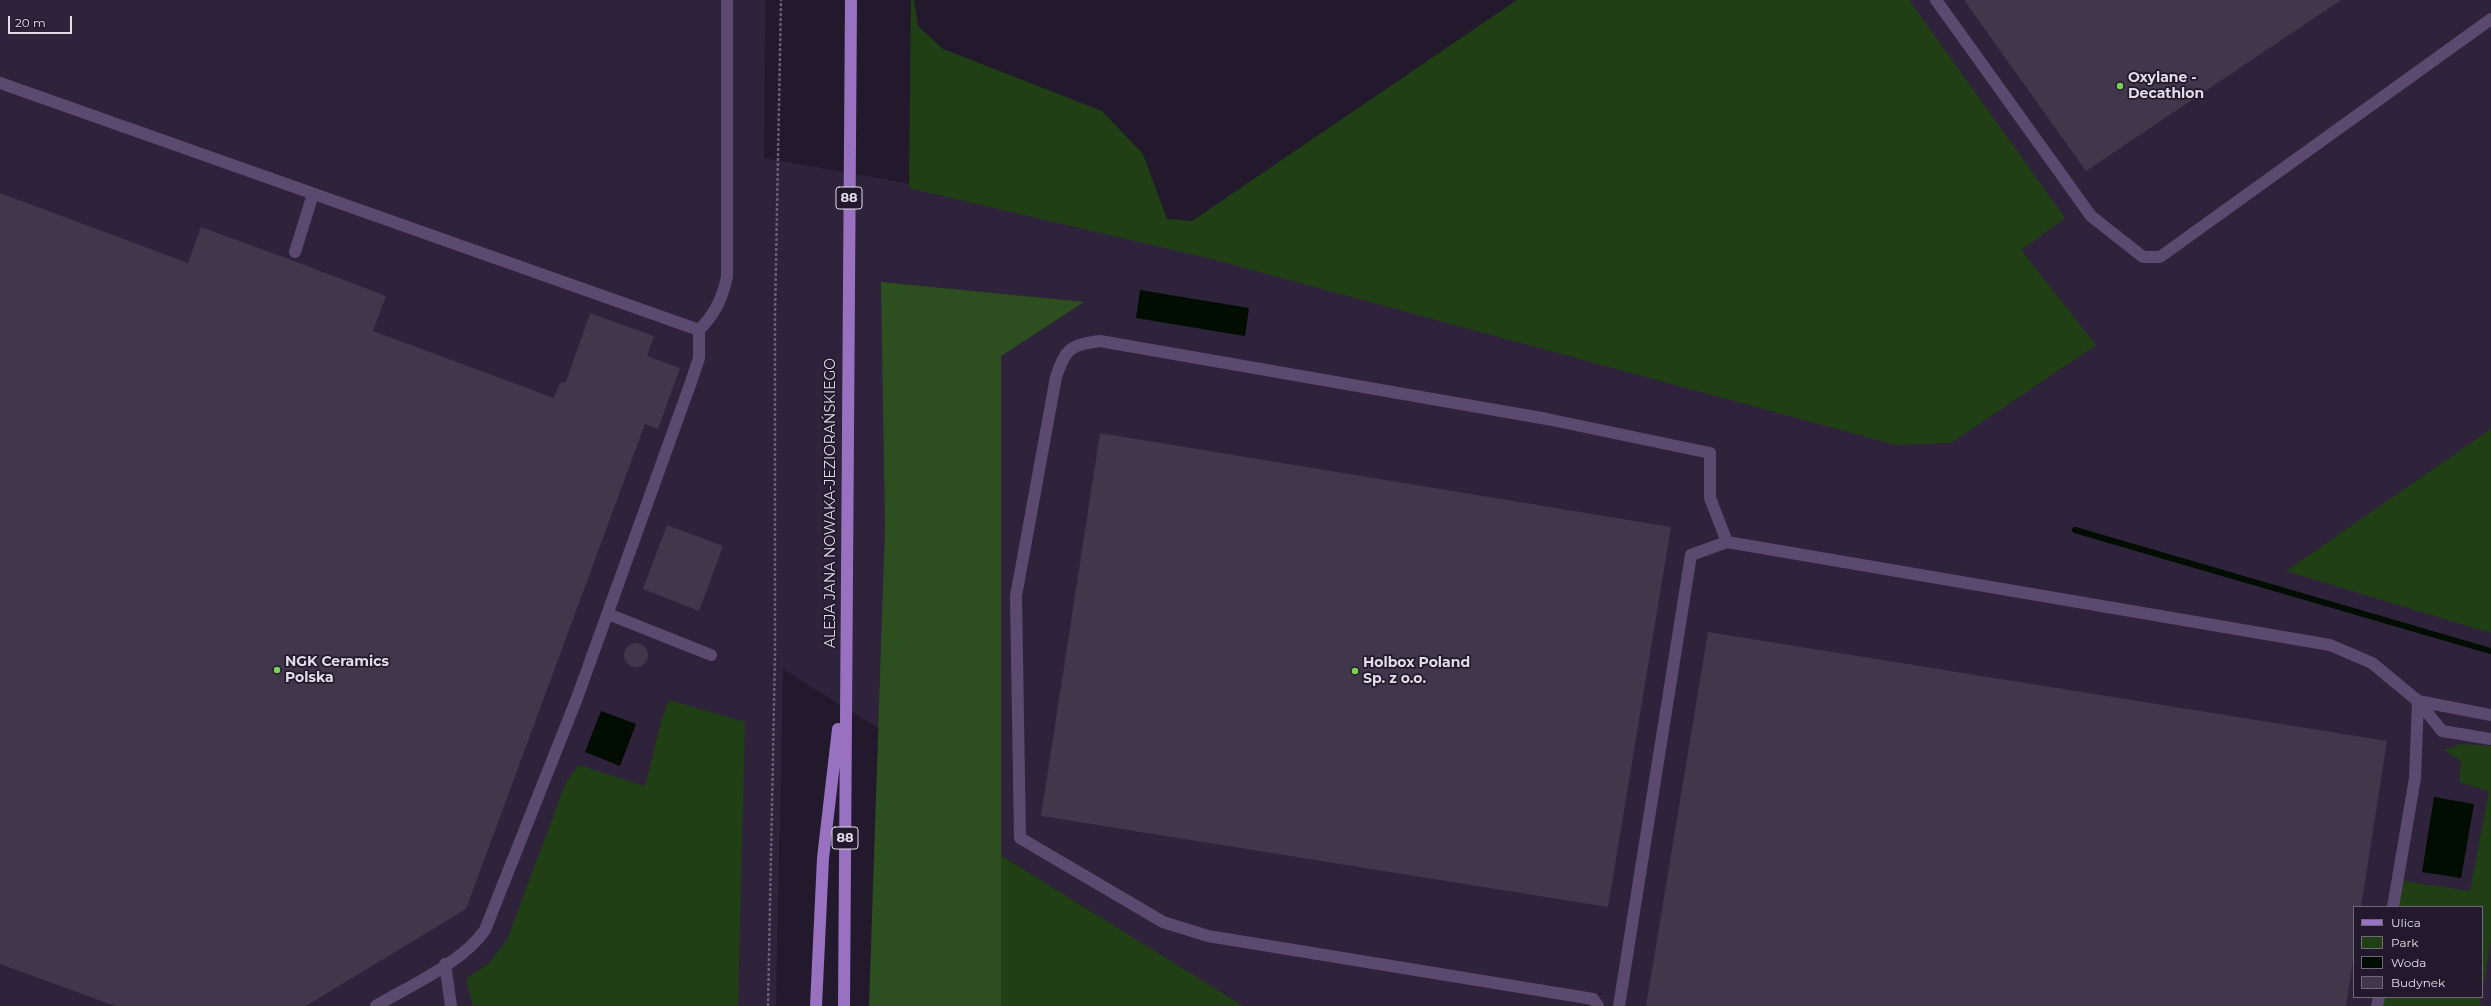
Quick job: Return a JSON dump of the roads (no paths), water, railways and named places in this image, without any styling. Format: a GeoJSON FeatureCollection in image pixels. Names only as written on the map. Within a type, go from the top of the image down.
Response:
{"type":"FeatureCollection","features":[{"type":"Feature","properties":{"kind":"main road","name":"ALEJA JANA NOWAKA-JEZIORAŃSKIEGO"},"geometry":{"type":"LineString","coordinates":[[844,1006],[845,670],[851,0]]}},
{"type":"Feature","properties":{"kind":"main road"},"geometry":{"type":"LineString","coordinates":[[816,1006],[823,858],[845,670]]}},
{"type":"Feature","properties":{"kind":"lane"},"geometry":{"type":"LineString","coordinates":[[376,1006],[445,964],[476,942],[485,930],[554,759],[608,614],[691,382],[699,358],[699,330],[713,315],[723,297],[728,278],[727,0]]}},
{"type":"Feature","properties":{"kind":"lane"},"geometry":{"type":"LineString","coordinates":[[1936,0],[2091,216],[2143,257],[2160,257],[2491,19]]}},
{"type":"Feature","properties":{"kind":"lane"},"geometry":{"type":"LineString","coordinates":[[0,83],[699,330]]}},
{"type":"Feature","properties":{"kind":"lane"},"geometry":{"type":"LineString","coordinates":[[295,252],[313,194]]}},
{"type":"Feature","properties":{"kind":"lane"},"geometry":{"type":"LineString","coordinates":[[1598,1006],[1593,999],[1208,936],[1163,922],[1020,838],[1016,596],[1056,377],[1063,356],[1076,344],[1100,341],[1547,419],[1710,453],[1710,498],[1726,542]]}},
{"type":"Feature","properties":{"kind":"lane"},"geometry":{"type":"LineString","coordinates":[[1619,1006],[1691,555],[1726,542],[2330,645],[2372,663],[2418,701],[2442,731],[2491,739]]}},
{"type":"Feature","properties":{"kind":"lane"},"geometry":{"type":"LineString","coordinates":[[608,614],[711,654]]}},
{"type":"Feature","properties":{"kind":"lane"},"geometry":{"type":"LineString","coordinates":[[2418,701],[2491,715]]}},
{"type":"Feature","properties":{"kind":"lane"},"geometry":{"type":"LineString","coordinates":[[2394,906],[2414,778],[2418,701]]}},
{"type":"Feature","properties":{"kind":"lane"},"geometry":{"type":"LineString","coordinates":[[445,964],[451,1006]]}},
{"type":"Feature","properties":{"kind":"water"},"geometry":{"type":"Polygon","coordinates":[[[1140,290],[1249,308],[1245,336],[1136,318],[1140,290]]]}},
{"type":"Feature","properties":{"kind":"water"},"geometry":{"type":"Polygon","coordinates":[[[601,711],[636,724],[620,766],[585,752],[601,711]]]}},
{"type":"Feature","properties":{"kind":"water"},"geometry":{"type":"Polygon","coordinates":[[[2434,797],[2474,804],[2461,878],[2422,872],[2434,797]]]}},
{"type":"Feature","properties":{"kind":"waterway"},"geometry":{"type":"LineString","coordinates":[[2075,530],[2491,651]]}},
{"type":"Feature","properties":{"kind":"place","name":"Oxylane - Decathlon"},"geometry":{"type":"Point","coordinates":[2120,86]}},
{"type":"Feature","properties":{"kind":"place","name":"NGK Ceramics Polska"},"geometry":{"type":"Point","coordinates":[277,670]}},
{"type":"Feature","properties":{"kind":"place","name":"Holbox Poland Sp. z o.o."},"geometry":{"type":"Point","coordinates":[1355,671]}}]}
